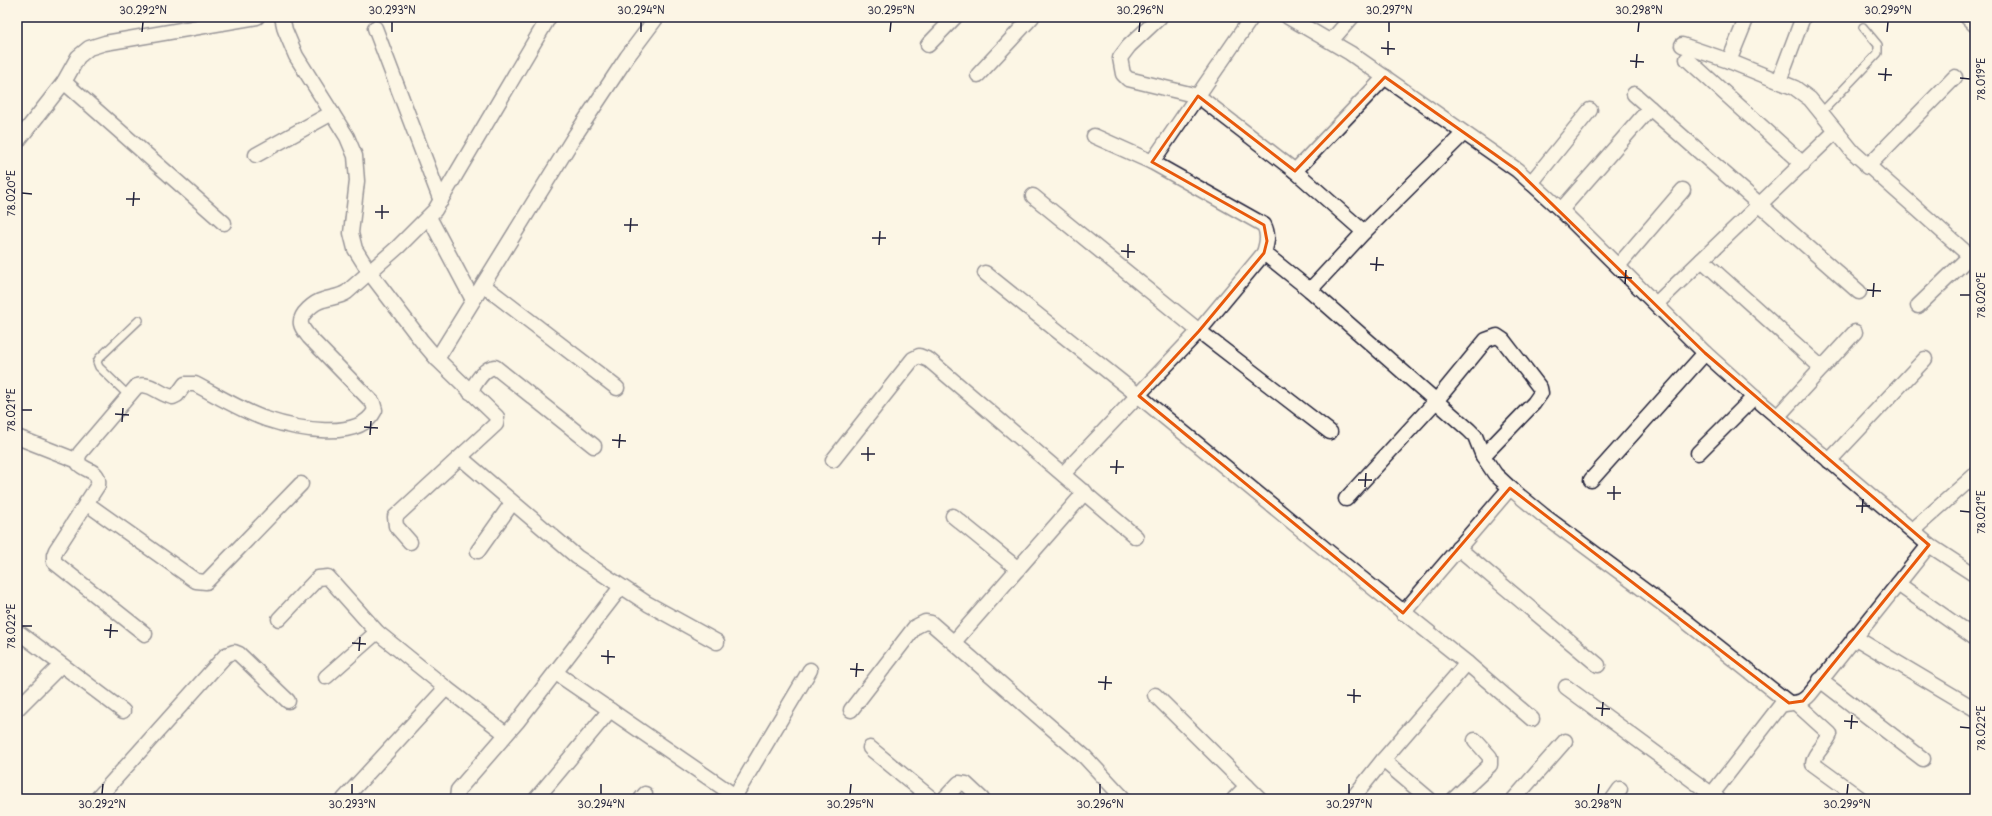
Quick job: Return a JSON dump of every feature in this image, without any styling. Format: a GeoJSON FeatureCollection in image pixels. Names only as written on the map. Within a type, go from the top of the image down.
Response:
{"type":"FeatureCollection","features":[{"type":"Feature","properties":{"kind":"street"},"geometry":{"type":"LineString","coordinates":[[17,142],[64,82],[83,52],[95,46],[257,17]]}},
{"type":"Feature","properties":{"kind":"street"},"geometry":{"type":"LineString","coordinates":[[282,17],[285,30],[296,56],[347,137],[355,156],[357,181],[352,220],[352,239],[355,249],[370,273],[437,359],[470,392],[496,415],[496,424],[461,458],[395,517],[396,526],[410,542]]}},
{"type":"Feature","properties":{"kind":"street"},"geometry":{"type":"LineString","coordinates":[[78,461],[80,453],[137,386],[145,385],[173,397],[177,395],[185,384],[190,384],[266,419],[326,431],[348,429],[359,425],[372,416],[375,410],[373,403],[309,337],[302,328],[300,322],[306,312],[316,303],[344,294],[370,273],[429,217],[441,201],[548,17]]}},
{"type":"Feature","properties":{"kind":"street"},"geometry":{"type":"LineString","coordinates":[[437,359],[576,134],[626,57],[657,17]]}},
{"type":"Feature","properties":{"kind":"street"},"geometry":{"type":"LineString","coordinates":[[928,45],[955,17]]}},
{"type":"Feature","properties":{"kind":"street"},"geometry":{"type":"LineString","coordinates":[[978,75],[1032,17]]}},
{"type":"Feature","properties":{"kind":"street"},"geometry":{"type":"LineString","coordinates":[[1160,17],[1129,46],[1120,58],[1122,74],[1128,79],[1198,96],[1295,171],[1364,232]]}},
{"type":"Feature","properties":{"kind":"street"},"geometry":{"type":"LineString","coordinates":[[1152,162],[1252,17]]}},
{"type":"Feature","properties":{"kind":"street"},"geometry":{"type":"LineString","coordinates":[[1331,41],[1352,17]]}},
{"type":"Feature","properties":{"kind":"street"},"geometry":{"type":"LineString","coordinates":[[1729,61],[1747,17]]}},
{"type":"Feature","properties":{"kind":"street"},"geometry":{"type":"LineString","coordinates":[[1779,81],[1803,17]]}},
{"type":"Feature","properties":{"kind":"street"},"geometry":{"type":"LineString","coordinates":[[1967,17],[1975,25]]}},
{"type":"Feature","properties":{"kind":"street"},"geometry":{"type":"LineString","coordinates":[[1295,19],[1385,77],[1463,134],[1493,153],[1531,183],[1561,210],[1705,353],[1754,397],[1929,545],[1975,575]]}},
{"type":"Feature","properties":{"kind":"street"},"geometry":{"type":"LineString","coordinates":[[374,28],[441,201]]}},
{"type":"Feature","properties":{"kind":"street"},"geometry":{"type":"LineString","coordinates":[[1682,45],[1729,61],[1779,81],[1810,99],[1835,132],[1867,167],[1973,254],[1918,306]]}},
{"type":"Feature","properties":{"kind":"street"},"geometry":{"type":"LineString","coordinates":[[1687,59],[1803,164]]}},
{"type":"Feature","properties":{"kind":"street"},"geometry":{"type":"LineString","coordinates":[[1295,171],[1385,77]]}},
{"type":"Feature","properties":{"kind":"street"},"geometry":{"type":"LineString","coordinates":[[1867,167],[1955,77]]}},
{"type":"Feature","properties":{"kind":"street"},"geometry":{"type":"LineString","coordinates":[[64,82],[224,223]]}},
{"type":"Feature","properties":{"kind":"street"},"geometry":{"type":"LineString","coordinates":[[1634,94],[1759,206],[1859,292]]}},
{"type":"Feature","properties":{"kind":"street"},"geometry":{"type":"LineString","coordinates":[[1561,210],[1650,108]]}},
{"type":"Feature","properties":{"kind":"street"},"geometry":{"type":"LineString","coordinates":[[1531,183],[1590,110]]}},
{"type":"Feature","properties":{"kind":"street"},"geometry":{"type":"LineString","coordinates":[[256,155],[332,113]]}},
{"type":"Feature","properties":{"kind":"street"},"geometry":{"type":"LineString","coordinates":[[1656,303],[1835,132]]}},
{"type":"Feature","properties":{"kind":"street"},"geometry":{"type":"LineString","coordinates":[[1310,290],[1364,232],[1463,134]]}},
{"type":"Feature","properties":{"kind":"street"},"geometry":{"type":"LineString","coordinates":[[1064,473],[1139,396],[1199,331],[1264,253],[1267,241],[1267,231],[1264,225],[1152,162],[1094,136]]}},
{"type":"Feature","properties":{"kind":"street"},"geometry":{"type":"LineString","coordinates":[[1618,266],[1683,190]]}},
{"type":"Feature","properties":{"kind":"street"},"geometry":{"type":"LineString","coordinates":[[1033,196],[1199,331],[1330,432]]}},
{"type":"Feature","properties":{"kind":"street"},"geometry":{"type":"LineString","coordinates":[[429,217],[473,300]]}},
{"type":"Feature","properties":{"kind":"street"},"geometry":{"type":"LineString","coordinates":[[1264,253],[1310,290],[1475,436],[1484,456],[1495,474],[1510,488],[1543,515],[1793,703],[1830,734],[1826,744],[1813,760],[1813,764],[1861,799]]}},
{"type":"Feature","properties":{"kind":"street"},"geometry":{"type":"LineString","coordinates":[[1702,260],[1822,368]]}},
{"type":"Feature","properties":{"kind":"street"},"geometry":{"type":"LineString","coordinates":[[985,274],[1139,396],[1403,613],[1467,663],[1532,719]]}},
{"type":"Feature","properties":{"kind":"street"},"geometry":{"type":"LineString","coordinates":[[483,285],[617,388]]}},
{"type":"Feature","properties":{"kind":"street"},"geometry":{"type":"LineString","coordinates":[[1777,417],[1855,332]]}},
{"type":"Feature","properties":{"kind":"street"},"geometry":{"type":"LineString","coordinates":[[1346,500],[1436,400],[1486,340],[1496,336],[1503,340],[1540,388],[1541,393],[1534,403],[1484,456]]}},
{"type":"Feature","properties":{"kind":"street"},"geometry":{"type":"LineString","coordinates":[[1591,480],[1705,353]]}},
{"type":"Feature","properties":{"kind":"street"},"geometry":{"type":"LineString","coordinates":[[833,460],[913,359],[919,356],[929,360],[1064,473],[1136,536]]}},
{"type":"Feature","properties":{"kind":"street"},"geometry":{"type":"LineString","coordinates":[[1829,461],[1925,359]]}},
{"type":"Feature","properties":{"kind":"street"},"geometry":{"type":"LineString","coordinates":[[470,392],[485,371],[490,368],[495,368],[594,446]]}},
{"type":"Feature","properties":{"kind":"street"},"geometry":{"type":"LineString","coordinates":[[1698,453],[1754,397]]}},
{"type":"Feature","properties":{"kind":"street"},"geometry":{"type":"LineString","coordinates":[[17,437],[78,461],[82,467],[96,473],[99,480],[98,485],[56,550],[54,562],[145,634]]}},
{"type":"Feature","properties":{"kind":"street"},"geometry":{"type":"LineString","coordinates":[[461,458],[577,557],[666,615],[717,642]]}},
{"type":"Feature","properties":{"kind":"street"},"geometry":{"type":"LineString","coordinates":[[1913,530],[1975,475]]}},
{"type":"Feature","properties":{"kind":"street"},"geometry":{"type":"LineString","coordinates":[[86,503],[196,581],[206,582],[301,484]]}},
{"type":"Feature","properties":{"kind":"street"},"geometry":{"type":"LineString","coordinates":[[1403,613],[1510,488]]}},
{"type":"Feature","properties":{"kind":"street"},"geometry":{"type":"LineString","coordinates":[[954,642],[1085,492]]}},
{"type":"Feature","properties":{"kind":"street"},"geometry":{"type":"LineString","coordinates":[[478,551],[512,503]]}},
{"type":"Feature","properties":{"kind":"street"},"geometry":{"type":"LineString","coordinates":[[953,516],[1018,569]]}},
{"type":"Feature","properties":{"kind":"street"},"geometry":{"type":"LineString","coordinates":[[1566,687],[1715,797],[1781,705],[1804,701],[1929,545]]}},
{"type":"Feature","properties":{"kind":"street"},"geometry":{"type":"LineString","coordinates":[[1458,548],[1598,665]]}},
{"type":"Feature","properties":{"kind":"street"},"geometry":{"type":"LineString","coordinates":[[279,619],[318,578],[324,576],[328,577],[377,632],[506,734]]}},
{"type":"Feature","properties":{"kind":"street"},"geometry":{"type":"LineString","coordinates":[[1898,584],[1975,638]]}},
{"type":"Feature","properties":{"kind":"street"},"geometry":{"type":"LineString","coordinates":[[457,799],[458,790],[556,673],[621,587]]}},
{"type":"Feature","properties":{"kind":"street"},"geometry":{"type":"LineString","coordinates":[[851,710],[919,624],[925,622],[931,623],[1084,757],[1124,799]]}},
{"type":"Feature","properties":{"kind":"street"},"geometry":{"type":"LineString","coordinates":[[326,677],[377,632]]}},
{"type":"Feature","properties":{"kind":"street"},"geometry":{"type":"LineString","coordinates":[[21,634],[123,711]]}},
{"type":"Feature","properties":{"kind":"street"},"geometry":{"type":"LineString","coordinates":[[1854,637],[1975,709]]}},
{"type":"Feature","properties":{"kind":"street"},"geometry":{"type":"LineString","coordinates":[[97,799],[226,655],[230,653],[239,654],[288,702]]}},
{"type":"Feature","properties":{"kind":"street"},"geometry":{"type":"LineString","coordinates":[[1352,799],[1383,760],[1467,663]]}},
{"type":"Feature","properties":{"kind":"street"},"geometry":{"type":"LineString","coordinates":[[17,709],[61,665]]}},
{"type":"Feature","properties":{"kind":"street"},"geometry":{"type":"LineString","coordinates":[[556,673],[734,797],[810,670]]}},
{"type":"Feature","properties":{"kind":"street"},"geometry":{"type":"LineString","coordinates":[[1820,680],[1923,759]]}},
{"type":"Feature","properties":{"kind":"street"},"geometry":{"type":"LineString","coordinates":[[344,799],[446,688]]}},
{"type":"Feature","properties":{"kind":"street"},"geometry":{"type":"LineString","coordinates":[[1155,695],[1260,799]]}},
{"type":"Feature","properties":{"kind":"street"},"geometry":{"type":"LineString","coordinates":[[536,799],[610,710]]}},
{"type":"Feature","properties":{"kind":"street"},"geometry":{"type":"LineString","coordinates":[[1454,799],[1490,765],[1490,757],[1475,740]]}},
{"type":"Feature","properties":{"kind":"street"},"geometry":{"type":"LineString","coordinates":[[1514,799],[1565,741]]}},
{"type":"Feature","properties":{"kind":"street"},"geometry":{"type":"LineString","coordinates":[[870,748],[932,799]]}},
{"type":"Feature","properties":{"kind":"street"},"geometry":{"type":"LineString","coordinates":[[1383,760],[1428,799]]}},
{"type":"Feature","properties":{"kind":"street"},"geometry":{"type":"LineString","coordinates":[[944,799],[959,783],[966,784],[982,799]]}},
{"type":"Feature","properties":{"kind":"street"},"geometry":{"type":"LineString","coordinates":[[1234,799],[1247,786]]}},
{"type":"Feature","properties":{"kind":"lane"},"geometry":{"type":"LineString","coordinates":[[1821,113],[1878,53],[1878,45],[1863,28]]}},
{"type":"Feature","properties":{"kind":"lane"},"geometry":{"type":"LineString","coordinates":[[129,396],[98,367],[97,362],[99,358],[139,320]]}},
{"type":"Feature","properties":{"kind":"highlighted area"},"geometry":{"type":"Polygon","coordinates":[[[1385,77],[1517,170],[1705,353],[1929,545],[1803,701],[1789,703],[1510,488],[1403,613],[1139,396],[1199,331],[1264,253],[1267,241],[1264,225],[1152,162],[1198,96],[1295,171],[1385,77]]]}}]}
